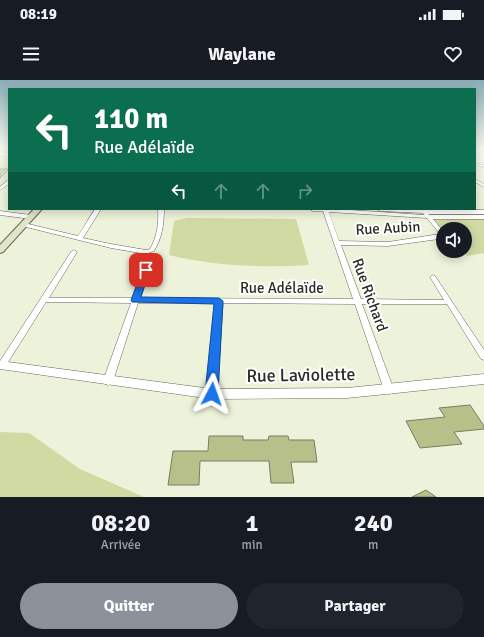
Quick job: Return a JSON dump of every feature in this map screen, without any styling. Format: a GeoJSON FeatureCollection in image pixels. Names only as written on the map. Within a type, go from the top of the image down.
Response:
{"type":"FeatureCollection","features":[{"type":"Feature","properties":{"kind":"main road"},"geometry":{"type":"LineString","coordinates":[[0,250],[37,210]]}},
{"type":"Feature","properties":{"kind":"street"},"geometry":{"type":"LineString","coordinates":[[0,189],[8,183]]}},
{"type":"Feature","properties":{"kind":"street"},"geometry":{"type":"LineString","coordinates":[[80,238],[97,210]]}},
{"type":"Feature","properties":{"kind":"street"},"geometry":{"type":"LineString","coordinates":[[24,225],[111,246],[146,252],[152,250],[156,242],[160,225],[161,210]]}},
{"type":"Feature","properties":{"kind":"street","name":"Rue Richard"},"geometry":{"type":"LineString","coordinates":[[325,210],[390,390]]}},
{"type":"Feature","properties":{"kind":"street"},"geometry":{"type":"LineString","coordinates":[[342,210],[430,218],[484,217],[481,212],[424,210]]}},
{"type":"Feature","properties":{"kind":"street"},"geometry":{"type":"LineString","coordinates":[[424,210],[430,218]]}},
{"type":"Feature","properties":{"kind":"street"},"geometry":{"type":"LineString","coordinates":[[0,213],[31,217]]}},
{"type":"Feature","properties":{"kind":"street","name":"Rue Aubin"},"geometry":{"type":"LineString","coordinates":[[337,243],[388,244],[439,237],[443,235],[430,218]]}},
{"type":"Feature","properties":{"kind":"street"},"geometry":{"type":"LineString","coordinates":[[1,365],[74,252]]}},
{"type":"Feature","properties":{"kind":"street"},"geometry":{"type":"LineString","coordinates":[[108,381],[146,270]]}},
{"type":"Feature","properties":{"kind":"street"},"geometry":{"type":"LineString","coordinates":[[433,277],[484,357]]}},
{"type":"Feature","properties":{"kind":"street","name":"Rue Adélaïde"},"geometry":{"type":"LineString","coordinates":[[44,300],[448,302]]}},
{"type":"Feature","properties":{"kind":"street"},"geometry":{"type":"LineString","coordinates":[[212,394],[219,301]]}},
{"type":"Feature","properties":{"kind":"street","name":"Rue Laviolette"},"geometry":{"type":"LineString","coordinates":[[1,365],[108,381],[212,394],[325,394],[390,390],[484,379]]}},
{"type":"Feature","properties":{"kind":"shaded area"},"geometry":{"type":"Polygon","coordinates":[[[0,167],[8,167],[8,183],[0,189],[0,167]]]}},
{"type":"Feature","properties":{"kind":"green space"},"geometry":{"type":"Polygon","coordinates":[[[429,217],[484,217],[484,253],[472,255],[472,222],[436,222],[436,226],[429,217]]]}},
{"type":"Feature","properties":{"kind":"green space"},"geometry":{"type":"Polygon","coordinates":[[[187,218],[296,219],[309,265],[256,266],[221,264],[169,255],[174,221],[187,218]]]}},
{"type":"Feature","properties":{"kind":"green space"},"geometry":{"type":"Polygon","coordinates":[[[0,432],[29,433],[80,469],[144,497],[0,497],[0,432]]]}},
{"type":"Feature","properties":{"kind":"building"},"geometry":{"type":"Polygon","coordinates":[[[0,169],[8,169],[8,170],[0,178],[0,169]]]}},
{"type":"Feature","properties":{"kind":"building"},"geometry":{"type":"Polygon","coordinates":[[[470,405],[484,426],[484,429],[454,432],[462,444],[420,448],[406,421],[445,417],[439,408],[470,405]]]}},
{"type":"Feature","properties":{"kind":"building"},"geometry":{"type":"Polygon","coordinates":[[[209,436],[243,436],[243,440],[268,440],[269,436],[288,436],[289,440],[314,440],[317,462],[291,462],[294,483],[271,483],[269,461],[200,461],[199,485],[168,485],[173,451],[208,451],[209,436]]]}},
{"type":"Feature","properties":{"kind":"building"},"geometry":{"type":"Polygon","coordinates":[[[426,490],[436,497],[412,497],[426,490]]]}},
{"type":"Feature","properties":{"kind":"route"},"geometry":{"type":"LineString","coordinates":[[146,270],[136,300],[219,301],[212,394]]}}]}
